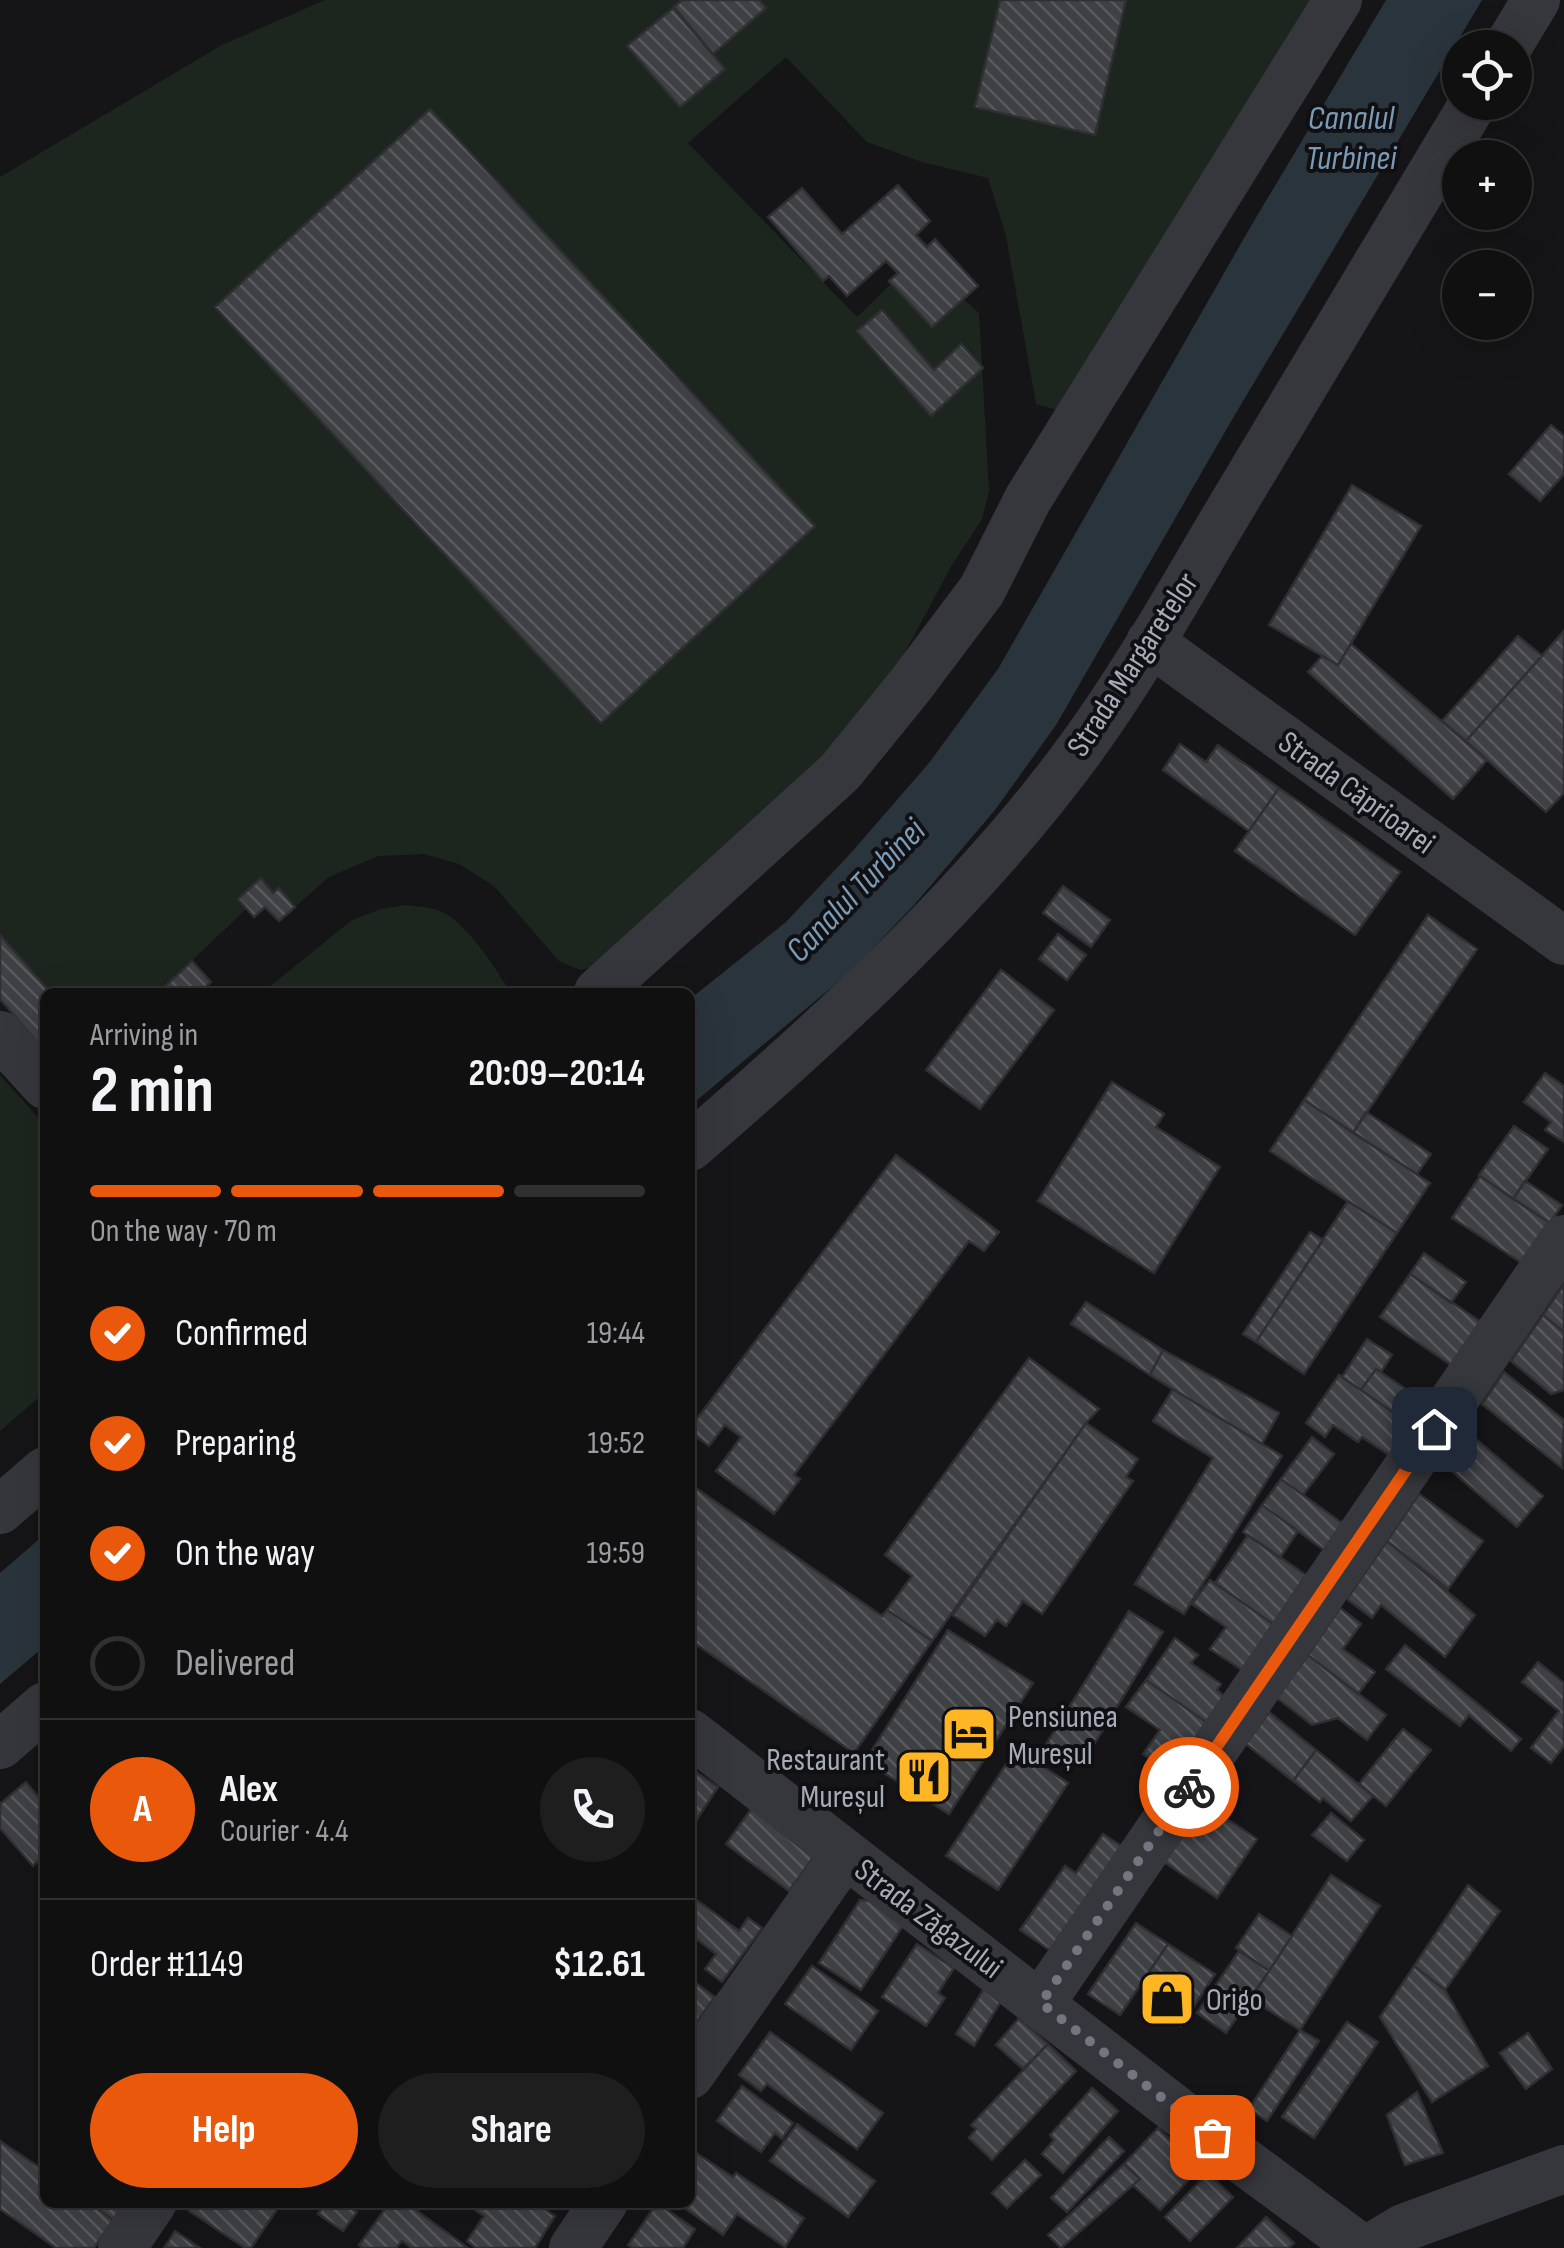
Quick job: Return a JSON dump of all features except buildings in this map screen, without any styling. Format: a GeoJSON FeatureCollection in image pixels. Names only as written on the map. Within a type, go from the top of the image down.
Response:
{"type":"FeatureCollection","features":[{"type":"Feature","properties":{"kind":"street"},"geometry":{"type":"LineString","coordinates":[[602,988],[840,772],[910,687],[982,590],[1028,499],[1338,0]]}},
{"type":"Feature","properties":{"kind":"street"},"geometry":{"type":"LineString","coordinates":[[1518,30],[1536,0]]}},
{"type":"Feature","properties":{"kind":"street","name":"Strada Margaretelor"},"geometry":{"type":"LineString","coordinates":[[695,1143],[800,1052],[1019,827],[1082,746],[1150,642],[1463,120]]}},
{"type":"Feature","properties":{"kind":"street","name":"Strada Căprioarei"},"geometry":{"type":"LineString","coordinates":[[1150,642],[1564,941]]}},
{"type":"Feature","properties":{"kind":"street"},"geometry":{"type":"LineString","coordinates":[[0,1036],[40,1080]]}},
{"type":"Feature","properties":{"kind":"street"},"geometry":{"type":"LineString","coordinates":[[1041,2003],[1564,1239]]}},
{"type":"Feature","properties":{"kind":"street"},"geometry":{"type":"LineString","coordinates":[[0,1510],[40,1475]]}},
{"type":"Feature","properties":{"kind":"street"},"geometry":{"type":"LineString","coordinates":[[0,1746],[40,1710]]}},
{"type":"Feature","properties":{"kind":"street","name":"Strada Zăgazului"},"geometry":{"type":"LineString","coordinates":[[695,1737],[1361,2248]]}},
{"type":"Feature","properties":{"kind":"street"},"geometry":{"type":"LineString","coordinates":[[695,2067],[845,1854]]}},
{"type":"Feature","properties":{"kind":"street"},"geometry":{"type":"LineString","coordinates":[[1370,2248],[1402,2228],[1562,2174]]}},
{"type":"Feature","properties":{"kind":"street"},"geometry":{"type":"LineString","coordinates":[[122,2248],[149,2208]]}},
{"type":"Feature","properties":{"kind":"street"},"geometry":{"type":"LineString","coordinates":[[573,2248],[600,2208]]}},
{"type":"Feature","properties":{"kind":"shaded area"},"geometry":{"type":"Polygon","coordinates":[[[325,0],[1322,0],[1064,412],[1036,404],[1006,236],[988,178],[922,162],[867,142],[786,57],[688,143],[857,317],[917,259],[979,313],[989,491],[982,519],[952,565],[891,678],[829,761],[601,965],[580,970],[559,961],[494,886],[459,864],[424,854],[378,856],[329,877],[295,907],[279,888],[273,893],[260,878],[238,898],[246,909],[163,988],[46,988],[0,935],[0,177],[222,45],[325,0]]]}},
{"type":"Feature","properties":{"kind":"shaded area"},"geometry":{"type":"Polygon","coordinates":[[[406,905],[435,909],[451,917],[476,942],[507,988],[268,988],[352,920],[406,905]]]}},
{"type":"Feature","properties":{"kind":"shaded area"},"geometry":{"type":"Polygon","coordinates":[[[0,1075],[40,1119],[40,1396],[0,1431],[0,1075]]]}},
{"type":"Feature","properties":{"kind":"water","name":"Canalul Turbinei"},"geometry":{"type":"Polygon","coordinates":[[[1386,0],[1482,0],[1464,30],[1442,30],[1442,67],[1056,725],[995,810],[915,904],[851,971],[695,1102],[695,995],[786,922],[850,854],[929,763],[998,669],[1251,226],[1386,0]]]}},
{"type":"Feature","properties":{"kind":"water"},"geometry":{"type":"Polygon","coordinates":[[[40,1538],[40,1650],[0,1684],[0,1573],[40,1538]]]}},
{"type":"Feature","properties":{"kind":"way so far"},"geometry":{"type":"LineString","coordinates":[[1189,1787],[1041,2003],[1212,2137]]}},
{"type":"Feature","properties":{"kind":"place","name":"Pensiunea Mureșul"},"geometry":{"type":"Point","coordinates":[969,1734]}},
{"type":"Feature","properties":{"kind":"place","name":"Restaurant Mureșul"},"geometry":{"type":"Point","coordinates":[924,1777]}},
{"type":"Feature","properties":{"kind":"place","name":"Origo"},"geometry":{"type":"Point","coordinates":[1167,1999]}},
{"type":"Feature","properties":{"kind":"route"},"geometry":{"type":"LineString","coordinates":[[1189,1787],[1434,1429]]}}]}
